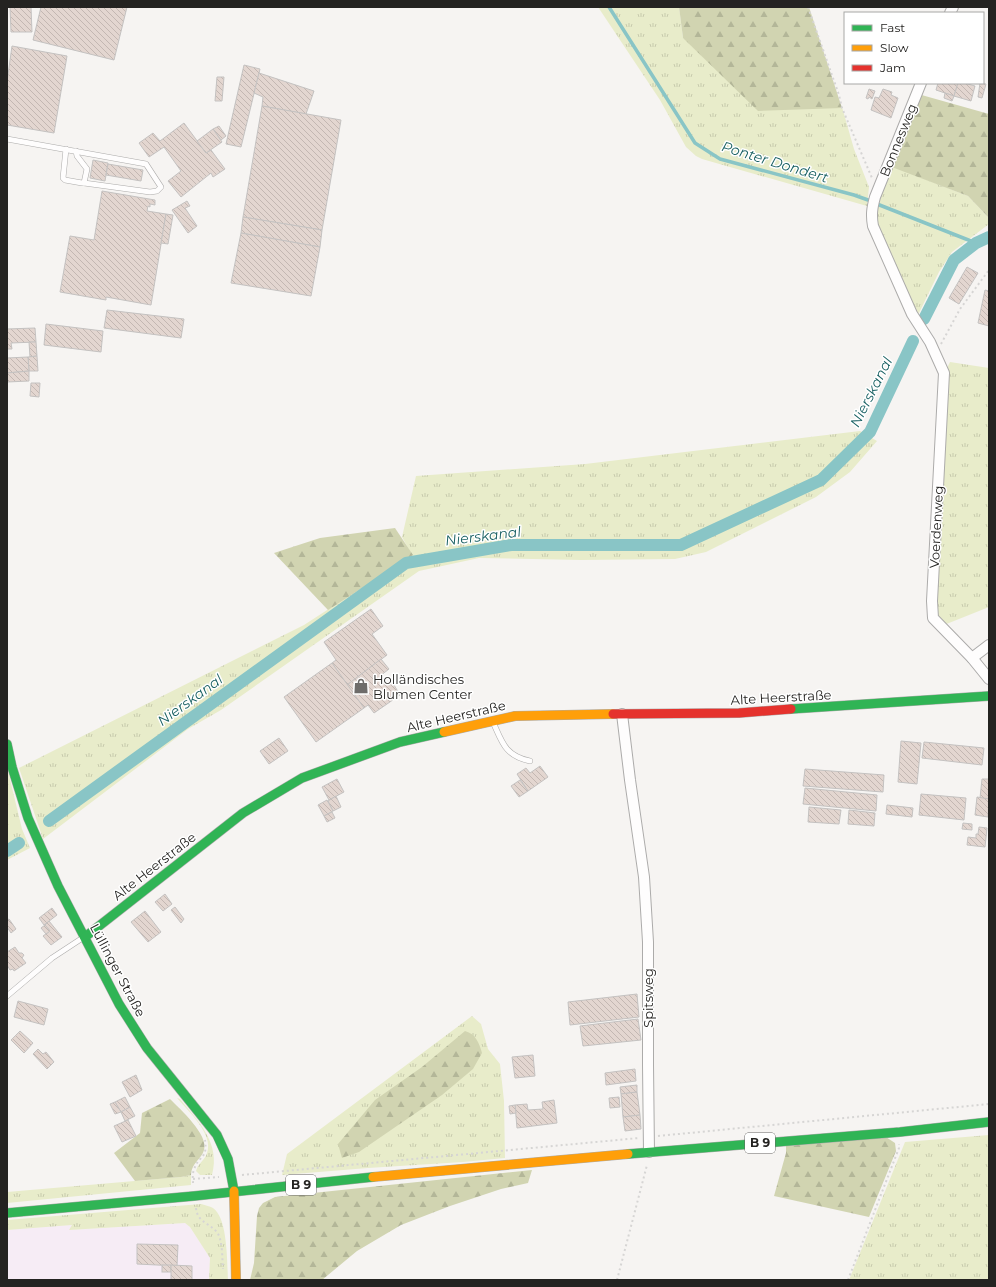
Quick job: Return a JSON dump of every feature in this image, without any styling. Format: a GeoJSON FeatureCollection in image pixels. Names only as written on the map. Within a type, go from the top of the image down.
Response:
{"type":"FeatureCollection","features":[{"type":"Feature","properties":{"kind":"street","name":"Bonnesweg"},"geometry":{"type":"LineString","coordinates":[[876,193],[921,84]]}},
{"type":"Feature","properties":{"kind":"street","name":"Voerdenweg"},"geometry":{"type":"LineString","coordinates":[[876,193],[871,210],[873,226],[912,314],[930,342],[944,373],[932,610],[933,618],[972,658],[989,679]]}},
{"type":"Feature","properties":{"kind":"street"},"geometry":{"type":"LineString","coordinates":[[972,658],[989,645]]}},
{"type":"Feature","properties":{"kind":"street","name":"Alte Heerstraße"},"geometry":{"type":"LineString","coordinates":[[85,937],[243,813],[302,778],[400,742],[515,716],[739,713],[989,696]]}},
{"type":"Feature","properties":{"kind":"street","name":"Spitsweg"},"geometry":{"type":"LineString","coordinates":[[622,714],[644,877],[648,942],[650,1152]]}},
{"type":"Feature","properties":{"kind":"street","name":"Lüllinger Straße"},"geometry":{"type":"LineString","coordinates":[[7,744],[12,768],[28,818],[58,886],[119,1004],[147,1048],[217,1135],[228,1159],[234,1191],[236,1280]]}},
{"type":"Feature","properties":{"kind":"street","name":"B 9"},"geometry":{"type":"LineString","coordinates":[[7,1213],[650,1152],[900,1132],[989,1122]]}},
{"type":"Feature","properties":{"kind":"lane"},"geometry":{"type":"LineString","coordinates":[[7,139],[146,164],[161,187],[157,191],[150,192],[66,180],[63,178],[66,150]]}},
{"type":"Feature","properties":{"kind":"lane"},"geometry":{"type":"LineString","coordinates":[[76,151],[77,156],[87,169],[84,183]]}},
{"type":"Feature","properties":{"kind":"lane"},"geometry":{"type":"LineString","coordinates":[[493,721],[505,748],[514,756],[530,761]]}},
{"type":"Feature","properties":{"kind":"lane","name":"Alte Heerstraße"},"geometry":{"type":"LineString","coordinates":[[7,996],[52,958],[85,937]]}},
{"type":"Feature","properties":{"kind":"path"},"geometry":{"type":"LineString","coordinates":[[808,7],[839,95],[842,108],[876,193]]}},
{"type":"Feature","properties":{"kind":"path"},"geometry":{"type":"LineString","coordinates":[[936,354],[960,309],[986,272],[989,270]]}},
{"type":"Feature","properties":{"kind":"path"},"geometry":{"type":"LineString","coordinates":[[193,1179],[989,1104]]}},
{"type":"Feature","properties":{"kind":"path"},"geometry":{"type":"LineString","coordinates":[[848,1280],[899,1148],[900,1132]]}},
{"type":"Feature","properties":{"kind":"path"},"geometry":{"type":"LineString","coordinates":[[206,1149],[205,1154],[196,1164],[193,1171],[196,1212],[201,1220],[217,1232],[222,1248],[223,1274]]}},
{"type":"Feature","properties":{"kind":"path"},"geometry":{"type":"LineString","coordinates":[[617,1280],[650,1152]]}},
{"type":"Feature","properties":{"kind":"shaded area"},"geometry":{"type":"Polygon","coordinates":[[[185,1223],[190,1227],[210,1258],[209,1280],[7,1280],[7,1230],[72,1225],[70,1230],[185,1223]]]}},
{"type":"Feature","properties":{"kind":"green space"},"geometry":{"type":"Polygon","coordinates":[[[598,7],[679,7],[683,38],[842,107],[854,149],[869,187],[867,206],[696,156],[686,147],[660,100],[598,7]]]}},
{"type":"Feature","properties":{"kind":"green space"},"geometry":{"type":"Polygon","coordinates":[[[679,7],[809,7],[842,108],[758,111],[683,38],[679,7]]]}},
{"type":"Feature","properties":{"kind":"green space"},"geometry":{"type":"Polygon","coordinates":[[[918,94],[989,114],[989,218],[968,196],[889,166],[918,94]]]}},
{"type":"Feature","properties":{"kind":"green space"},"geometry":{"type":"Polygon","coordinates":[[[889,165],[968,196],[989,218],[989,224],[952,252],[939,272],[917,317],[871,215],[889,165]]]}},
{"type":"Feature","properties":{"kind":"green space"},"geometry":{"type":"Polygon","coordinates":[[[950,362],[989,368],[989,607],[944,625],[935,616],[947,377],[950,362]]]}},
{"type":"Feature","properties":{"kind":"green space"},"geometry":{"type":"Polygon","coordinates":[[[860,431],[877,441],[850,472],[816,497],[706,552],[675,559],[581,560],[479,558],[419,571],[221,710],[188,729],[43,839],[19,768],[304,625],[412,555],[402,537],[416,476],[585,464],[860,431]]]}},
{"type":"Feature","properties":{"kind":"green space"},"geometry":{"type":"Polygon","coordinates":[[[395,528],[413,555],[328,610],[274,553],[320,538],[395,528]]]}},
{"type":"Feature","properties":{"kind":"green space"},"geometry":{"type":"Polygon","coordinates":[[[7,767],[22,829],[30,848],[7,860],[7,767]]]}},
{"type":"Feature","properties":{"kind":"green space"},"geometry":{"type":"Polygon","coordinates":[[[472,1016],[481,1024],[488,1049],[500,1064],[504,1101],[505,1158],[282,1175],[287,1154],[472,1016]]]}},
{"type":"Feature","properties":{"kind":"green space"},"geometry":{"type":"Polygon","coordinates":[[[465,1031],[472,1034],[478,1042],[482,1053],[473,1069],[442,1095],[359,1152],[342,1158],[338,1144],[375,1100],[422,1067],[465,1031]]]}},
{"type":"Feature","properties":{"kind":"green space"},"geometry":{"type":"Polygon","coordinates":[[[177,1098],[180,1099],[194,1116],[200,1124],[206,1133],[211,1143],[214,1163],[212,1175],[200,1175],[196,1171],[207,1153],[207,1138],[199,1123],[177,1098]]]}},
{"type":"Feature","properties":{"kind":"green space"},"geometry":{"type":"Polygon","coordinates":[[[170,1099],[198,1130],[204,1144],[203,1153],[193,1167],[191,1175],[135,1181],[114,1153],[140,1133],[142,1113],[170,1099]]]}},
{"type":"Feature","properties":{"kind":"green space"},"geometry":{"type":"Polygon","coordinates":[[[989,1135],[989,1280],[849,1280],[905,1142],[989,1135]]]}},
{"type":"Feature","properties":{"kind":"green space"},"geometry":{"type":"Polygon","coordinates":[[[886,1137],[895,1143],[896,1151],[869,1217],[774,1196],[786,1153],[786,1146],[886,1137]]]}},
{"type":"Feature","properties":{"kind":"green space"},"geometry":{"type":"Polygon","coordinates":[[[532,1170],[528,1183],[501,1189],[450,1206],[401,1225],[357,1251],[322,1280],[250,1280],[254,1263],[257,1216],[259,1208],[263,1203],[275,1197],[532,1170]]]}},
{"type":"Feature","properties":{"kind":"green space"},"geometry":{"type":"Polygon","coordinates":[[[191,1175],[191,1185],[7,1203],[7,1192],[191,1175]]]}},
{"type":"Feature","properties":{"kind":"green space"},"geometry":{"type":"Polygon","coordinates":[[[201,1204],[213,1208],[218,1213],[222,1221],[226,1241],[228,1280],[209,1280],[210,1258],[190,1227],[185,1223],[69,1230],[72,1225],[7,1230],[7,1220],[201,1204]]]}},
{"type":"Feature","properties":{"kind":"building"},"geometry":{"type":"Polygon","coordinates":[[[10,7],[31,7],[32,32],[11,32],[10,7]]]}},
{"type":"Feature","properties":{"kind":"building"},"geometry":{"type":"Polygon","coordinates":[[[41,7],[127,7],[114,60],[33,40],[41,7]]]}},
{"type":"Feature","properties":{"kind":"building"},"geometry":{"type":"Polygon","coordinates":[[[12,46],[67,56],[54,133],[7,125],[7,82],[12,46]]]}},
{"type":"Feature","properties":{"kind":"building"},"geometry":{"type":"Polygon","coordinates":[[[244,65],[260,69],[241,147],[226,144],[244,65]]]}},
{"type":"Feature","properties":{"kind":"building"},"geometry":{"type":"Polygon","coordinates":[[[259,73],[314,91],[306,114],[262,106],[263,97],[254,93],[259,73]]]}},
{"type":"Feature","properties":{"kind":"building"},"geometry":{"type":"Polygon","coordinates":[[[217,77],[224,77],[222,101],[215,101],[217,77]]]}},
{"type":"Feature","properties":{"kind":"building"},"geometry":{"type":"Polygon","coordinates":[[[938,84],[958,84],[954,96],[936,90],[938,84]]]}},
{"type":"Feature","properties":{"kind":"building"},"geometry":{"type":"Polygon","coordinates":[[[958,84],[975,86],[971,101],[954,96],[958,84]]]}},
{"type":"Feature","properties":{"kind":"building"},"geometry":{"type":"Polygon","coordinates":[[[980,84],[986,84],[982,98],[978,97],[980,84]]]}},
{"type":"Feature","properties":{"kind":"building"},"geometry":{"type":"Polygon","coordinates":[[[869,89],[875,91],[872,99],[869,97],[868,99],[866,98],[869,89]]]}},
{"type":"Feature","properties":{"kind":"building"},"geometry":{"type":"Polygon","coordinates":[[[883,89],[892,92],[891,95],[898,98],[891,118],[871,110],[875,97],[879,98],[883,89]]]}},
{"type":"Feature","properties":{"kind":"building"},"geometry":{"type":"Polygon","coordinates":[[[945,93],[954,96],[952,101],[944,98],[945,93]]]}},
{"type":"Feature","properties":{"kind":"building"},"geometry":{"type":"Polygon","coordinates":[[[262,106],[341,120],[322,230],[243,217],[262,106]]]}},
{"type":"Feature","properties":{"kind":"building"},"geometry":{"type":"Polygon","coordinates":[[[184,123],[206,153],[211,150],[225,169],[213,177],[211,173],[181,197],[168,181],[181,171],[164,147],[149,157],[139,143],[153,133],[160,141],[184,123]]]}},
{"type":"Feature","properties":{"kind":"building"},"geometry":{"type":"Polygon","coordinates":[[[219,126],[226,136],[221,140],[213,129],[219,126]]]}},
{"type":"Feature","properties":{"kind":"building"},"geometry":{"type":"Polygon","coordinates":[[[213,129],[222,142],[206,153],[197,141],[213,129]]]}},
{"type":"Feature","properties":{"kind":"building"},"geometry":{"type":"Polygon","coordinates":[[[93,160],[108,163],[105,181],[90,178],[93,160]]]}},
{"type":"Feature","properties":{"kind":"building"},"geometry":{"type":"Polygon","coordinates":[[[108,164],[143,170],[141,181],[106,175],[108,164]]]}},
{"type":"Feature","properties":{"kind":"building"},"geometry":{"type":"Polygon","coordinates":[[[102,191],[155,200],[155,205],[150,204],[147,211],[166,214],[151,305],[106,297],[106,300],[60,292],[70,236],[94,240],[102,191]]]}},
{"type":"Feature","properties":{"kind":"building"},"geometry":{"type":"Polygon","coordinates":[[[187,201],[190,206],[185,208],[197,226],[188,233],[172,210],[187,201]]]}},
{"type":"Feature","properties":{"kind":"building"},"geometry":{"type":"Polygon","coordinates":[[[166,214],[173,215],[168,244],[161,243],[166,214]]]}},
{"type":"Feature","properties":{"kind":"building"},"geometry":{"type":"Polygon","coordinates":[[[243,217],[322,230],[320,247],[241,233],[243,217]]]}},
{"type":"Feature","properties":{"kind":"building"},"geometry":{"type":"Polygon","coordinates":[[[241,233],[320,247],[311,296],[231,283],[241,233]]]}},
{"type":"Feature","properties":{"kind":"building"},"geometry":{"type":"Polygon","coordinates":[[[967,267],[978,273],[959,304],[949,298],[967,267]]]}},
{"type":"Feature","properties":{"kind":"building"},"geometry":{"type":"Polygon","coordinates":[[[985,290],[989,291],[989,326],[978,323],[985,290]]]}},
{"type":"Feature","properties":{"kind":"building"},"geometry":{"type":"Polygon","coordinates":[[[107,310],[184,319],[181,338],[104,328],[107,310]]]}},
{"type":"Feature","properties":{"kind":"building"},"geometry":{"type":"Polygon","coordinates":[[[46,324],[103,331],[101,352],[44,345],[46,324]]]}},
{"type":"Feature","properties":{"kind":"building"},"geometry":{"type":"Polygon","coordinates":[[[35,328],[36,342],[11,343],[12,349],[7,349],[7,329],[35,328]]]}},
{"type":"Feature","properties":{"kind":"building"},"geometry":{"type":"Polygon","coordinates":[[[29,342],[36,342],[37,356],[30,357],[29,342]]]}},
{"type":"Feature","properties":{"kind":"building"},"geometry":{"type":"Polygon","coordinates":[[[37,356],[38,371],[29,371],[28,357],[37,356]]]}},
{"type":"Feature","properties":{"kind":"building"},"geometry":{"type":"Polygon","coordinates":[[[28,357],[29,371],[7,373],[7,358],[28,357]]]}},
{"type":"Feature","properties":{"kind":"building"},"geometry":{"type":"Polygon","coordinates":[[[29,371],[29,381],[7,382],[7,373],[29,371]]]}},
{"type":"Feature","properties":{"kind":"building"},"geometry":{"type":"Polygon","coordinates":[[[31,383],[40,383],[39,397],[30,396],[31,383]]]}},
{"type":"Feature","properties":{"kind":"building"},"geometry":{"type":"Polygon","coordinates":[[[371,609],[383,626],[372,634],[387,655],[347,685],[332,663],[336,660],[324,642],[371,609]]]}},
{"type":"Feature","properties":{"kind":"building"},"geometry":{"type":"Polygon","coordinates":[[[381,659],[389,669],[380,676],[386,684],[391,680],[400,695],[374,713],[368,705],[364,708],[347,685],[381,659]]]}},
{"type":"Feature","properties":{"kind":"building"},"geometry":{"type":"Polygon","coordinates":[[[332,663],[364,708],[316,742],[284,697],[332,663]]]}},
{"type":"Feature","properties":{"kind":"building"},"geometry":{"type":"Polygon","coordinates":[[[279,738],[288,751],[269,764],[260,751],[279,738]]]}},
{"type":"Feature","properties":{"kind":"building"},"geometry":{"type":"Polygon","coordinates":[[[901,741],[921,743],[917,784],[898,782],[901,741]]]}},
{"type":"Feature","properties":{"kind":"building"},"geometry":{"type":"Polygon","coordinates":[[[924,742],[984,748],[982,765],[922,758],[924,742]]]}},
{"type":"Feature","properties":{"kind":"building"},"geometry":{"type":"Polygon","coordinates":[[[540,766],[548,777],[528,791],[517,774],[526,768],[530,773],[540,766]]]}},
{"type":"Feature","properties":{"kind":"building"},"geometry":{"type":"Polygon","coordinates":[[[805,769],[884,775],[883,792],[803,786],[805,769]]]}},
{"type":"Feature","properties":{"kind":"building"},"geometry":{"type":"Polygon","coordinates":[[[337,779],[344,792],[329,800],[322,787],[337,779]]]}},
{"type":"Feature","properties":{"kind":"building"},"geometry":{"type":"Polygon","coordinates":[[[982,779],[989,779],[989,799],[980,798],[982,779]]]}},
{"type":"Feature","properties":{"kind":"building"},"geometry":{"type":"Polygon","coordinates":[[[520,780],[528,791],[519,797],[511,786],[520,780]]]}},
{"type":"Feature","properties":{"kind":"building"},"geometry":{"type":"Polygon","coordinates":[[[805,788],[877,795],[876,811],[803,804],[805,788]]]}},
{"type":"Feature","properties":{"kind":"building"},"geometry":{"type":"Polygon","coordinates":[[[921,794],[966,798],[964,820],[919,815],[921,794]]]}},
{"type":"Feature","properties":{"kind":"building"},"geometry":{"type":"Polygon","coordinates":[[[336,796],[341,807],[333,811],[328,801],[336,796]]]}},
{"type":"Feature","properties":{"kind":"building"},"geometry":{"type":"Polygon","coordinates":[[[977,797],[989,799],[988,817],[975,815],[977,797]]]}},
{"type":"Feature","properties":{"kind":"building"},"geometry":{"type":"Polygon","coordinates":[[[327,800],[333,811],[324,816],[318,805],[327,800]]]}},
{"type":"Feature","properties":{"kind":"building"},"geometry":{"type":"Polygon","coordinates":[[[887,805],[913,808],[912,817],[886,814],[887,805]]]}},
{"type":"Feature","properties":{"kind":"building"},"geometry":{"type":"Polygon","coordinates":[[[809,807],[841,810],[839,824],[808,822],[809,807]]]}},
{"type":"Feature","properties":{"kind":"building"},"geometry":{"type":"Polygon","coordinates":[[[849,810],[875,813],[874,826],[848,824],[849,810]]]}},
{"type":"Feature","properties":{"kind":"building"},"geometry":{"type":"Polygon","coordinates":[[[332,812],[335,818],[327,822],[324,816],[332,812]]]}},
{"type":"Feature","properties":{"kind":"building"},"geometry":{"type":"Polygon","coordinates":[[[963,823],[972,824],[972,830],[962,829],[963,823]]]}},
{"type":"Feature","properties":{"kind":"building"},"geometry":{"type":"Polygon","coordinates":[[[979,827],[987,828],[985,847],[967,845],[968,837],[976,838],[979,827]]]}},
{"type":"Feature","properties":{"kind":"building"},"geometry":{"type":"Polygon","coordinates":[[[165,894],[172,904],[163,911],[155,902],[165,894]]]}},
{"type":"Feature","properties":{"kind":"building"},"geometry":{"type":"Polygon","coordinates":[[[175,907],[184,919],[181,923],[171,910],[175,907]]]}},
{"type":"Feature","properties":{"kind":"building"},"geometry":{"type":"Polygon","coordinates":[[[52,908],[57,915],[44,925],[39,918],[52,908]]]}},
{"type":"Feature","properties":{"kind":"building"},"geometry":{"type":"Polygon","coordinates":[[[145,911],[161,932],[148,942],[131,922],[145,911]]]}},
{"type":"Feature","properties":{"kind":"building"},"geometry":{"type":"Polygon","coordinates":[[[9,919],[16,929],[11,933],[7,927],[7,920],[9,919]]]}},
{"type":"Feature","properties":{"kind":"building"},"geometry":{"type":"Polygon","coordinates":[[[49,921],[62,937],[51,945],[43,936],[50,931],[45,925],[49,921]]]}},
{"type":"Feature","properties":{"kind":"building"},"geometry":{"type":"Polygon","coordinates":[[[45,925],[50,931],[46,934],[41,928],[45,925]]]}},
{"type":"Feature","properties":{"kind":"building"},"geometry":{"type":"Polygon","coordinates":[[[15,947],[19,953],[24,955],[22,958],[26,963],[14,971],[13,969],[10,970],[7,965],[7,952],[15,947]]]}},
{"type":"Feature","properties":{"kind":"building"},"geometry":{"type":"Polygon","coordinates":[[[637,994],[639,1017],[570,1025],[568,1002],[637,994]]]}},
{"type":"Feature","properties":{"kind":"building"},"geometry":{"type":"Polygon","coordinates":[[[18,1001],[48,1009],[44,1025],[14,1017],[18,1001]]]}},
{"type":"Feature","properties":{"kind":"building"},"geometry":{"type":"Polygon","coordinates":[[[638,1019],[641,1040],[583,1046],[580,1026],[638,1019]]]}},
{"type":"Feature","properties":{"kind":"building"},"geometry":{"type":"Polygon","coordinates":[[[20,1031],[33,1043],[24,1053],[11,1040],[20,1031]]]}},
{"type":"Feature","properties":{"kind":"building"},"geometry":{"type":"Polygon","coordinates":[[[38,1049],[43,1054],[46,1052],[54,1062],[47,1069],[33,1054],[38,1049]]]}},
{"type":"Feature","properties":{"kind":"building"},"geometry":{"type":"Polygon","coordinates":[[[533,1055],[535,1076],[515,1078],[512,1057],[533,1055]]]}},
{"type":"Feature","properties":{"kind":"building"},"geometry":{"type":"Polygon","coordinates":[[[635,1069],[636,1081],[606,1085],[605,1073],[635,1069]]]}},
{"type":"Feature","properties":{"kind":"building"},"geometry":{"type":"Polygon","coordinates":[[[136,1075],[142,1090],[130,1097],[122,1082],[136,1075]]]}},
{"type":"Feature","properties":{"kind":"building"},"geometry":{"type":"Polygon","coordinates":[[[637,1085],[637,1092],[621,1094],[620,1087],[637,1085]]]}},
{"type":"Feature","properties":{"kind":"building"},"geometry":{"type":"Polygon","coordinates":[[[637,1092],[640,1115],[623,1117],[621,1094],[637,1092]]]}},
{"type":"Feature","properties":{"kind":"building"},"geometry":{"type":"Polygon","coordinates":[[[125,1097],[130,1107],[121,1112],[115,1102],[125,1097]]]}},
{"type":"Feature","properties":{"kind":"building"},"geometry":{"type":"Polygon","coordinates":[[[619,1097],[620,1107],[610,1108],[609,1098],[619,1097]]]}},
{"type":"Feature","properties":{"kind":"building"},"geometry":{"type":"Polygon","coordinates":[[[554,1100],[557,1123],[517,1128],[515,1105],[527,1104],[528,1110],[543,1109],[542,1102],[554,1100]]]}},
{"type":"Feature","properties":{"kind":"building"},"geometry":{"type":"Polygon","coordinates":[[[115,1102],[121,1112],[115,1114],[110,1104],[115,1102]]]}},
{"type":"Feature","properties":{"kind":"building"},"geometry":{"type":"Polygon","coordinates":[[[515,1105],[516,1113],[510,1114],[509,1106],[515,1105]]]}},
{"type":"Feature","properties":{"kind":"building"},"geometry":{"type":"Polygon","coordinates":[[[130,1107],[135,1116],[125,1121],[121,1112],[130,1107]]]}},
{"type":"Feature","properties":{"kind":"building"},"geometry":{"type":"Polygon","coordinates":[[[640,1115],[641,1129],[625,1131],[623,1117],[640,1115]]]}},
{"type":"Feature","properties":{"kind":"building"},"geometry":{"type":"Polygon","coordinates":[[[128,1120],[136,1136],[122,1142],[114,1126],[128,1120]]]}},
{"type":"Feature","properties":{"kind":"building"},"geometry":{"type":"Polygon","coordinates":[[[137,1244],[178,1245],[177,1266],[137,1264],[137,1244]]]}},
{"type":"Feature","properties":{"kind":"building"},"geometry":{"type":"Polygon","coordinates":[[[162,1265],[171,1265],[171,1272],[162,1272],[162,1265]]]}},
{"type":"Feature","properties":{"kind":"building"},"geometry":{"type":"Polygon","coordinates":[[[171,1265],[192,1266],[192,1280],[171,1280],[171,1265]]]}},
{"type":"Feature","properties":{"kind":"waterway","name":"Ponter Dondert"},"geometry":{"type":"LineString","coordinates":[[609,7],[695,143],[720,159],[868,200]]}},
{"type":"Feature","properties":{"kind":"waterway","name":"Ponter Dondert"},"geometry":{"type":"LineString","coordinates":[[877,204],[976,243]]}},
{"type":"Feature","properties":{"kind":"waterway","name":"Nierskanal"},"geometry":{"type":"LineString","coordinates":[[924,319],[954,260],[976,243],[989,237]]}},
{"type":"Feature","properties":{"kind":"waterway","name":"Nierskanal"},"geometry":{"type":"LineString","coordinates":[[49,821],[406,563],[511,545],[681,545],[821,480],[870,432],[913,341]]}},
{"type":"Feature","properties":{"kind":"waterway","name":"Nierskanal"},"geometry":{"type":"LineString","coordinates":[[7,851],[19,843]]}},
{"type":"Feature","properties":{"kind":"traffic: fast"},"geometry":{"type":"LineString","coordinates":[[791,709],[989,696]]}},
{"type":"Feature","properties":{"kind":"traffic: fast"},"geometry":{"type":"LineString","coordinates":[[85,937],[243,813],[302,778],[400,742],[444,732]]}},
{"type":"Feature","properties":{"kind":"traffic: fast"},"geometry":{"type":"LineString","coordinates":[[7,744],[12,767],[28,818],[58,886],[119,1004],[147,1048],[217,1135],[228,1159],[234,1191]]}},
{"type":"Feature","properties":{"kind":"traffic: fast"},"geometry":{"type":"LineString","coordinates":[[628,1154],[900,1132],[989,1122]]}},
{"type":"Feature","properties":{"kind":"traffic: fast"},"geometry":{"type":"LineString","coordinates":[[7,1213],[194,1196],[373,1177]]}},
{"type":"Feature","properties":{"kind":"traffic: slow"},"geometry":{"type":"LineString","coordinates":[[444,732],[515,716],[613,714]]}},
{"type":"Feature","properties":{"kind":"traffic: slow"},"geometry":{"type":"LineString","coordinates":[[373,1177],[628,1154]]}},
{"type":"Feature","properties":{"kind":"traffic: slow"},"geometry":{"type":"LineString","coordinates":[[234,1191],[236,1280]]}},
{"type":"Feature","properties":{"kind":"traffic: jam"},"geometry":{"type":"LineString","coordinates":[[613,714],[739,713],[791,709]]}},
{"type":"Feature","properties":{"kind":"place","name":"Holländisches Blumen Center"},"geometry":{"type":"Point","coordinates":[361,686]}}]}
